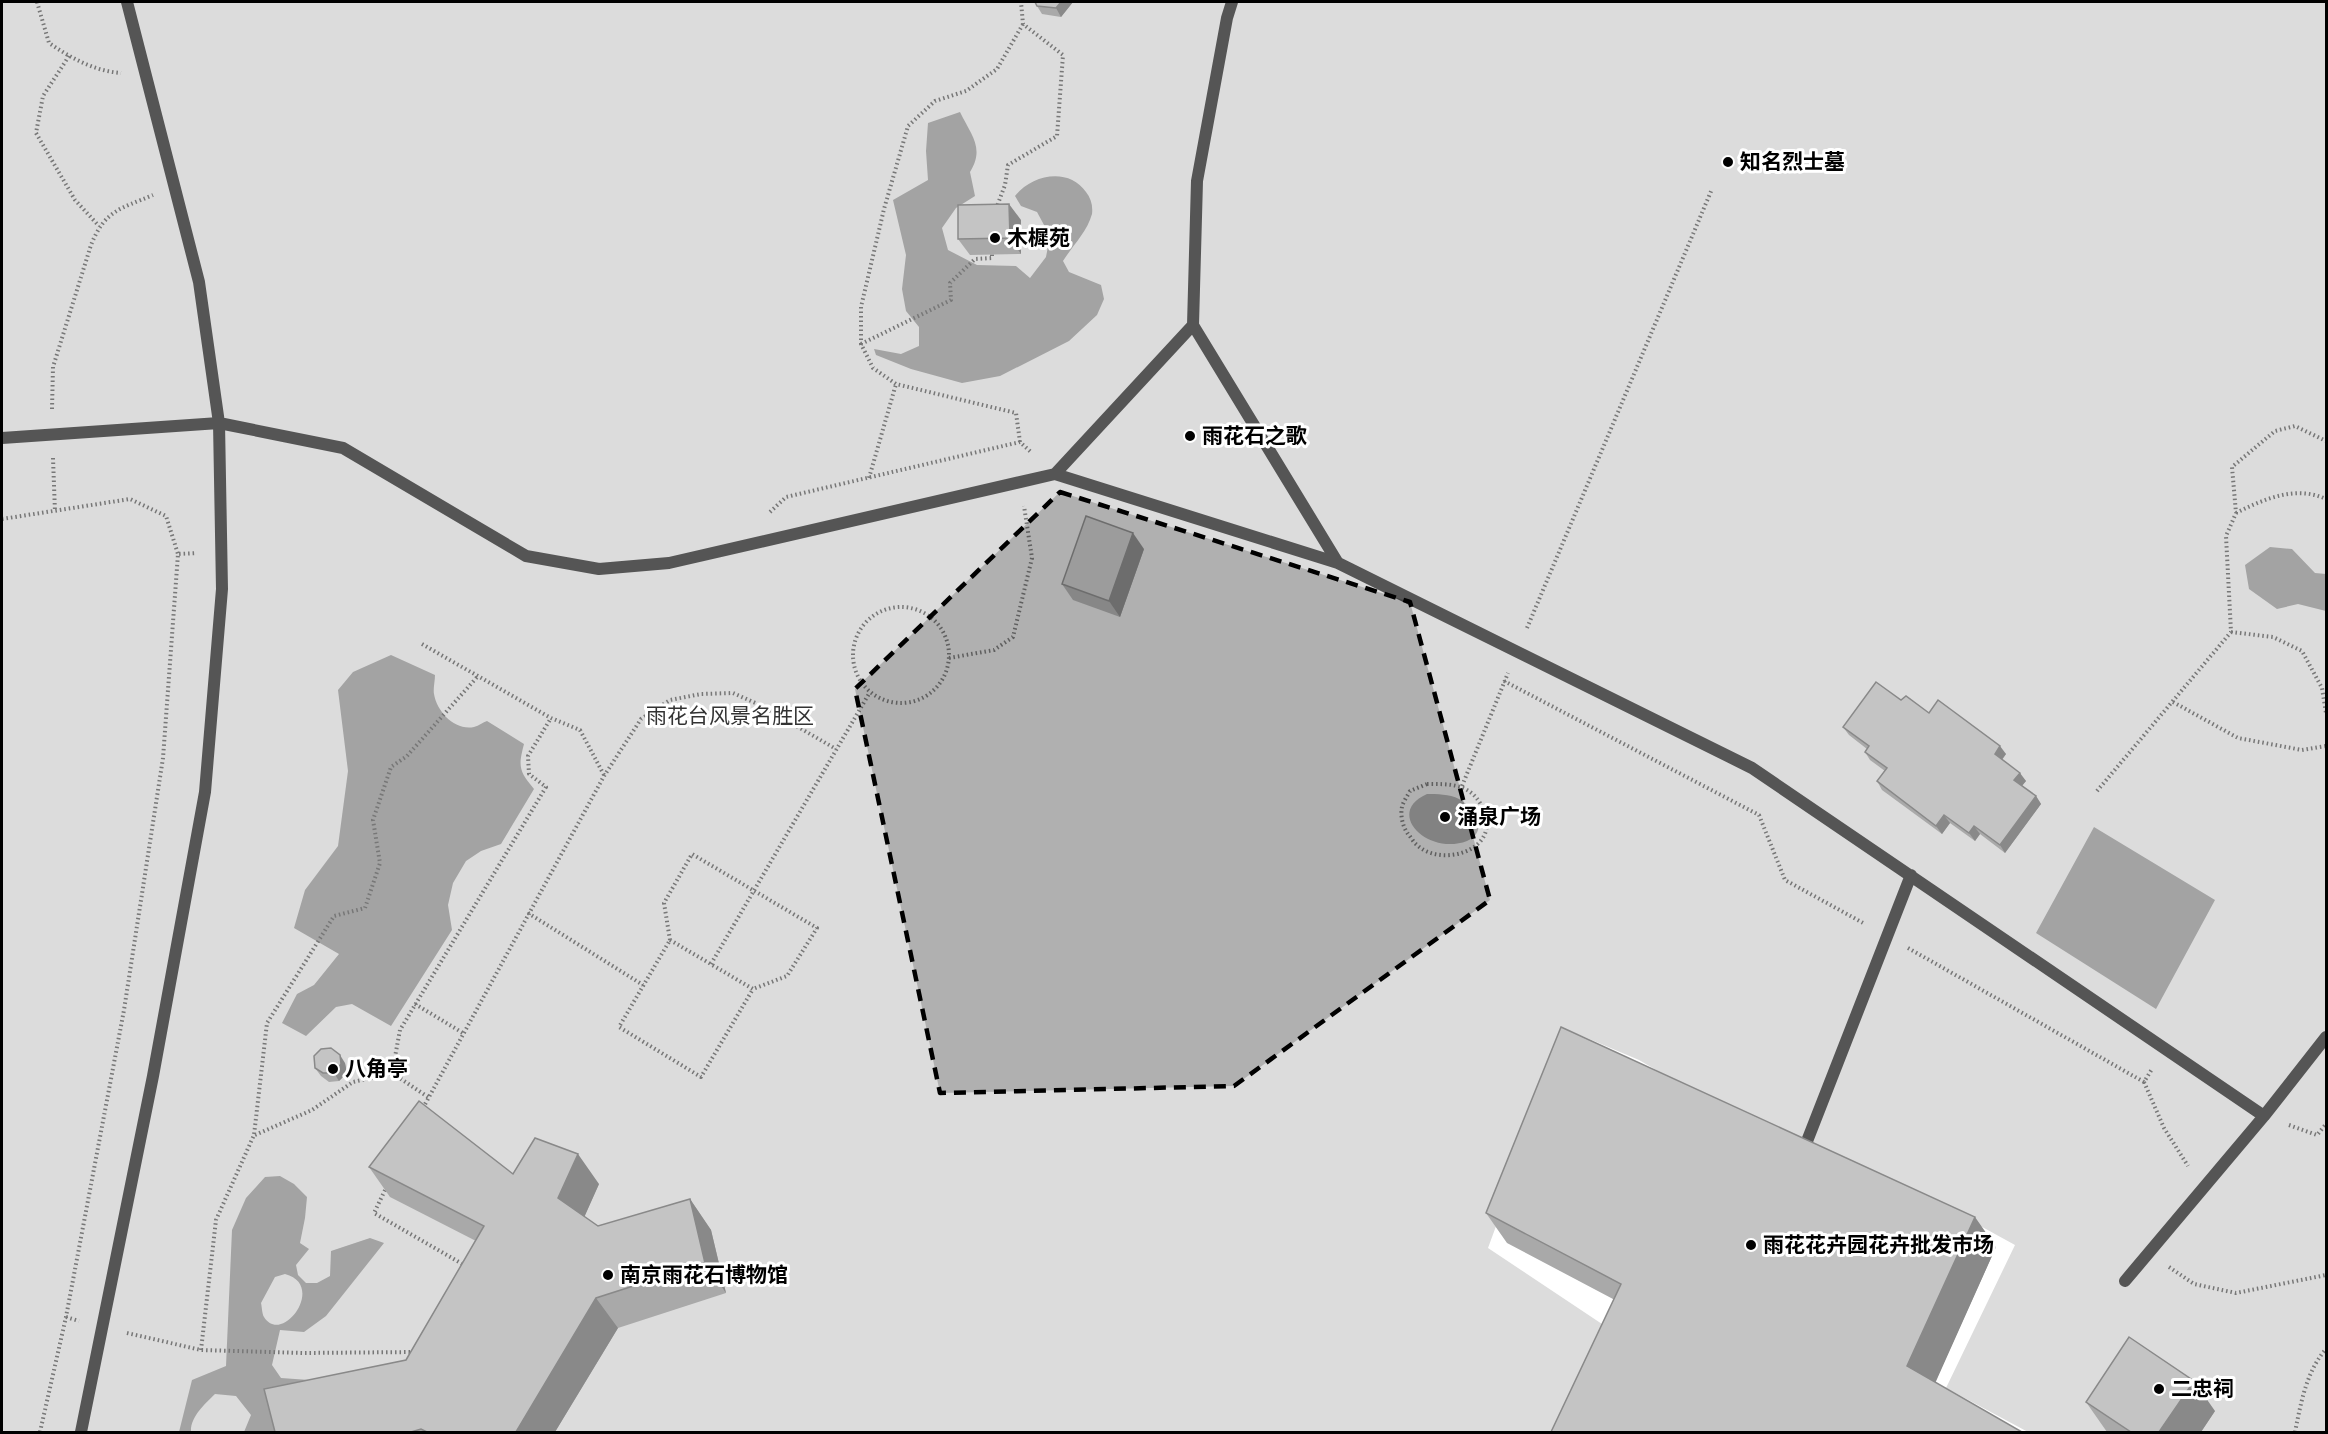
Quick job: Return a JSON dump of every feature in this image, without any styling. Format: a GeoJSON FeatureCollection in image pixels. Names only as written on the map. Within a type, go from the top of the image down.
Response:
{"type":"FeatureCollection","features":[{"type":"Feature","properties":{"kind":"lane"},"geometry":{"type":"LineString","coordinates":[[81,1432],[153,1076],[205,792],[222,589],[219,423],[199,282],[127,2]]}},
{"type":"Feature","properties":{"kind":"lane"},"geometry":{"type":"LineString","coordinates":[[1232,2],[1227,18],[1197,180],[1193,325],[1338,563]]}},
{"type":"Feature","properties":{"kind":"lane"},"geometry":{"type":"LineString","coordinates":[[1055,474],[1193,325]]}},
{"type":"Feature","properties":{"kind":"lane"},"geometry":{"type":"LineString","coordinates":[[2,438],[219,423],[343,448],[526,556],[599,569],[669,563],[1055,474],[1338,563],[1752,768],[2264,1116]]}},
{"type":"Feature","properties":{"kind":"lane"},"geometry":{"type":"LineString","coordinates":[[1797,1166],[1911,875]]}},
{"type":"Feature","properties":{"kind":"lane"},"geometry":{"type":"LineString","coordinates":[[2125,1281],[2264,1116],[2326,1037]]}},
{"type":"Feature","properties":{"kind":"path"},"geometry":{"type":"LineString","coordinates":[[38,2],[49,43],[69,56],[105,72],[146,76]]}},
{"type":"Feature","properties":{"kind":"path"},"geometry":{"type":"LineString","coordinates":[[1021,2],[1023,24],[997,69],[966,91],[935,101],[908,126],[884,209],[861,307],[861,344],[873,368],[896,384],[1016,413],[1020,442],[1055,474]]}},
{"type":"Feature","properties":{"kind":"path"},"geometry":{"type":"LineString","coordinates":[[995,212],[1005,185],[1008,165],[1057,136],[1063,55],[1023,24]]}},
{"type":"Feature","properties":{"kind":"path"},"geometry":{"type":"LineString","coordinates":[[69,56],[43,96],[36,133],[75,200],[99,226]]}},
{"type":"Feature","properties":{"kind":"path"},"geometry":{"type":"LineString","coordinates":[[56,512],[51,435],[53,367],[90,245],[99,226],[113,212],[174,186]]}},
{"type":"Feature","properties":{"kind":"path"},"geometry":{"type":"LineString","coordinates":[[1462,786],[1504,681],[1712,189]]}},
{"type":"Feature","properties":{"kind":"path"},"geometry":{"type":"LineString","coordinates":[[861,344],[951,300],[950,283],[975,259],[992,258],[992,243]]}},
{"type":"Feature","properties":{"kind":"path"},"geometry":{"type":"LineString","coordinates":[[869,477],[896,384]]}},
{"type":"Feature","properties":{"kind":"path"},"geometry":{"type":"LineString","coordinates":[[2097,791],[2231,632],[2226,536],[2236,513],[2232,467],[2275,431],[2295,426],[2326,441]]}},
{"type":"Feature","properties":{"kind":"path"},"geometry":{"type":"LineString","coordinates":[[762,519],[786,497],[1020,442]]}},
{"type":"Feature","properties":{"kind":"path"},"geometry":{"type":"LineString","coordinates":[[949,658],[994,650],[1013,638],[1032,558],[1021,482]]}},
{"type":"Feature","properties":{"kind":"path"},"geometry":{"type":"LineString","coordinates":[[2236,513],[2270,497],[2294,494],[2317,495],[2326,499]]}},
{"type":"Feature","properties":{"kind":"path"},"geometry":{"type":"LineString","coordinates":[[2,519],[130,499],[166,516],[178,554],[163,758],[128,987],[66,1317],[40,1432]]}},
{"type":"Feature","properties":{"kind":"path"},"geometry":{"type":"LineString","coordinates":[[178,554],[222,550]]}},
{"type":"Feature","properties":{"kind":"path"},"geometry":{"type":"LineString","coordinates":[[900,607],[916,609],[931,618],[942,629],[948,643],[949,658],[946,673],[938,686],[927,696],[913,702],[890,702],[870,692],[859,680],[854,664],[854,647],[859,631],[870,619],[884,610],[900,607]]}},
{"type":"Feature","properties":{"kind":"path"},"geometry":{"type":"LineString","coordinates":[[2231,632],[2273,637],[2302,651],[2322,688],[2326,713]]}},
{"type":"Feature","properties":{"kind":"path"},"geometry":{"type":"LineString","coordinates":[[422,644],[550,718],[580,730],[604,776]]}},
{"type":"Feature","properties":{"kind":"path"},"geometry":{"type":"LineString","coordinates":[[201,1350],[216,1220],[254,1135],[267,1023],[334,916],[365,908],[380,863],[373,820],[391,766],[407,756],[478,676]]}},
{"type":"Feature","properties":{"kind":"path"},"geometry":{"type":"LineString","coordinates":[[1504,681],[1759,815],[1785,880],[2144,1082],[2164,1128],[2191,1171],[2209,1181]]}},
{"type":"Feature","properties":{"kind":"path"},"geometry":{"type":"LineString","coordinates":[[711,964],[870,692]]}},
{"type":"Feature","properties":{"kind":"path"},"geometry":{"type":"LineString","coordinates":[[418,1118],[604,776],[641,719],[670,700],[701,694],[733,693],[760,705],[836,749]]}},
{"type":"Feature","properties":{"kind":"path"},"geometry":{"type":"LineString","coordinates":[[2173,702],[2238,738],[2302,750],[2326,746]]}},
{"type":"Feature","properties":{"kind":"path"},"geometry":{"type":"LineString","coordinates":[[392,1073],[400,1030],[546,787],[529,774],[528,756],[550,718]]}},
{"type":"Feature","properties":{"kind":"path"},"geometry":{"type":"LineString","coordinates":[[1427,784],[1462,786],[1479,801],[1488,818],[1485,837],[1475,848],[1454,854],[1435,854],[1418,846],[1404,828],[1402,807],[1410,791],[1427,784]]}},
{"type":"Feature","properties":{"kind":"path"},"geometry":{"type":"LineString","coordinates":[[692,854],[817,928],[787,976],[753,989],[701,1077],[619,1027],[670,940],[664,903],[692,854]]}},
{"type":"Feature","properties":{"kind":"path"},"geometry":{"type":"LineString","coordinates":[[528,913],[643,985]]}},
{"type":"Feature","properties":{"kind":"path"},"geometry":{"type":"LineString","coordinates":[[670,940],[753,989]]}},
{"type":"Feature","properties":{"kind":"path"},"geometry":{"type":"LineString","coordinates":[[415,1004],[463,1033]]}},
{"type":"Feature","properties":{"kind":"path"},"geometry":{"type":"LineString","coordinates":[[2144,1082],[2164,1048]]}},
{"type":"Feature","properties":{"kind":"path"},"geometry":{"type":"LineString","coordinates":[[254,1135],[312,1110],[353,1082],[392,1073],[428,1097]]}},
{"type":"Feature","properties":{"kind":"path"},"geometry":{"type":"LineString","coordinates":[[2264,1116],[2317,1135],[2326,1124]]}},
{"type":"Feature","properties":{"kind":"path"},"geometry":{"type":"LineString","coordinates":[[389,1181],[374,1213],[473,1270]]}},
{"type":"Feature","properties":{"kind":"path"},"geometry":{"type":"LineString","coordinates":[[2148,1253],[2194,1284],[2236,1293],[2326,1275]]}},
{"type":"Feature","properties":{"kind":"path"},"geometry":{"type":"LineString","coordinates":[[102,1327],[201,1350],[425,1352]]}},
{"type":"Feature","properties":{"kind":"path"},"geometry":{"type":"LineString","coordinates":[[2295,1432],[2301,1399],[2316,1361],[2326,1349]]}},
{"type":"Feature","properties":{"kind":"highlighted area"},"geometry":{"type":"Polygon","coordinates":[[[1060,492],[1410,602],[1490,900],[1234,1086],[940,1093],[855,689],[1060,492]]]}},
{"type":"Feature","properties":{"kind":"green space","name":"雨花台风景名胜区"},"geometry":{"type":"Polygon","coordinates":[[[2,2],[2326,2],[2326,1432],[2028,1432],[1946,1388],[2015,1245],[1964,1217],[1687,1088],[1639,1060],[1568,1030],[1488,1248],[1611,1330],[1560,1432],[2,1432],[2,2]]]}},
{"type":"Feature","properties":{"kind":"shaded area"},"geometry":{"type":"Polygon","coordinates":[[[960,112],[975,142],[976,156],[970,172],[975,196],[956,208],[942,228],[948,250],[977,265],[1016,266],[1030,278],[1046,257],[1050,236],[1037,212],[1021,206],[1015,196],[1022,188],[1040,178],[1061,176],[1079,184],[1088,194],[1092,208],[1090,221],[1063,261],[1069,272],[1101,285],[1104,299],[1097,315],[1069,341],[1000,376],[962,383],[911,369],[876,355],[874,349],[901,354],[919,346],[919,327],[906,311],[902,289],[906,255],[893,200],[928,180],[926,151],[928,123],[960,112]]]}},
{"type":"Feature","properties":{"kind":"shaded area"},"geometry":{"type":"Polygon","coordinates":[[[2270,547],[2292,549],[2315,573],[2326,574],[2326,611],[2298,604],[2277,609],[2249,589],[2245,565],[2270,547]]]}},
{"type":"Feature","properties":{"kind":"shaded area"},"geometry":{"type":"Polygon","coordinates":[[[391,655],[435,675],[436,701],[448,719],[467,727],[487,721],[524,744],[521,768],[525,778],[534,789],[501,844],[481,851],[466,861],[453,883],[448,905],[452,930],[391,1026],[352,1004],[336,1007],[306,1036],[282,1023],[297,994],[314,985],[339,954],[294,928],[305,890],[338,846],[348,771],[338,690],[353,672],[391,655]]]}},
{"type":"Feature","properties":{"kind":"shaded area"},"geometry":{"type":"Polygon","coordinates":[[[1427,794],[1451,796],[1465,803],[1474,813],[1479,825],[1474,837],[1452,844],[1438,843],[1426,838],[1416,830],[1410,821],[1410,811],[1415,802],[1427,794]]]}},
{"type":"Feature","properties":{"kind":"shaded area"},"geometry":{"type":"Polygon","coordinates":[[[2094,827],[2215,900],[2156,1009],[2036,933],[2094,827]]]}},
{"type":"Feature","properties":{"kind":"shaded area"},"geometry":{"type":"Polygon","coordinates":[[[280,1176],[294,1184],[307,1197],[300,1243],[309,1249],[296,1265],[298,1275],[306,1283],[317,1283],[330,1276],[331,1251],[370,1238],[384,1243],[326,1316],[304,1332],[280,1330],[272,1365],[281,1378],[309,1380],[322,1402],[325,1432],[244,1432],[251,1415],[236,1396],[215,1394],[196,1416],[191,1432],[179,1432],[192,1380],[226,1366],[232,1230],[246,1198],[265,1177],[280,1176]],[[285,1274],[275,1277],[261,1303],[264,1317],[272,1324],[281,1324],[290,1319],[297,1310],[302,1300],[302,1289],[297,1280],[285,1274]]]}},
{"type":"Feature","properties":{"kind":"building"},"geometry":{"type":"Polygon","coordinates":[[[1035,2],[1061,2],[1056,8],[1037,6],[1035,2]]]}},
{"type":"Feature","properties":{"kind":"building"},"geometry":{"type":"Polygon","coordinates":[[[1009,204],[1010,238],[958,239],[958,205],[1009,204]]]}},
{"type":"Feature","properties":{"kind":"building"},"geometry":{"type":"Polygon","coordinates":[[[1086,516],[1133,533],[1109,601],[1062,584],[1086,516]]]}},
{"type":"Feature","properties":{"kind":"building"},"geometry":{"type":"Polygon","coordinates":[[[1876,682],[1901,700],[1906,696],[1929,713],[1938,700],[2000,746],[1995,754],[2020,773],[2014,780],[2036,796],[2000,845],[1974,826],[1969,833],[1944,815],[1936,826],[1877,781],[1887,768],[1865,752],[1869,746],[1843,727],[1876,682]]]}},
{"type":"Feature","properties":{"kind":"building","name":"雨花花卉园花卉批发市场"},"geometry":{"type":"Polygon","coordinates":[[[1561,1027],[1975,1217],[1907,1366],[2022,1432],[1551,1432],[1621,1284],[1486,1213],[1561,1027]]]}},
{"type":"Feature","properties":{"kind":"building"},"geometry":{"type":"Polygon","coordinates":[[[331,1048],[340,1055],[341,1064],[334,1073],[323,1073],[315,1068],[314,1056],[321,1049],[331,1048]]]}},
{"type":"Feature","properties":{"kind":"building","name":"南京雨花石博物馆"},"geometry":{"type":"Polygon","coordinates":[[[419,1101],[513,1174],[535,1138],[578,1154],[558,1198],[598,1226],[690,1199],[705,1263],[596,1298],[516,1432],[427,1432],[421,1429],[411,1432],[275,1432],[264,1389],[406,1360],[484,1226],[369,1167],[419,1101]]]}},
{"type":"Feature","properties":{"kind":"building"},"geometry":{"type":"Polygon","coordinates":[[[2129,1337],[2194,1381],[2159,1432],[2131,1432],[2086,1402],[2129,1337]]]}},
{"type":"Feature","properties":{"kind":"place","name":"知名烈士墓"},"geometry":{"type":"Point","coordinates":[1728,162]}},
{"type":"Feature","properties":{"kind":"place","name":"木樨苑"},"geometry":{"type":"Point","coordinates":[995,238]}},
{"type":"Feature","properties":{"kind":"place","name":"雨花石之歌"},"geometry":{"type":"Point","coordinates":[1190,436]}},
{"type":"Feature","properties":{"kind":"place","name":"涌泉广场"},"geometry":{"type":"Point","coordinates":[1445,817]}},
{"type":"Feature","properties":{"kind":"place","name":"八角亭"},"geometry":{"type":"Point","coordinates":[333,1069]}},
{"type":"Feature","properties":{"kind":"place","name":"雨花花卉园花卉批发市场"},"geometry":{"type":"Point","coordinates":[1751,1245]}},
{"type":"Feature","properties":{"kind":"place","name":"南京雨花石博物馆"},"geometry":{"type":"Point","coordinates":[608,1275]}},
{"type":"Feature","properties":{"kind":"place","name":"二忠祠"},"geometry":{"type":"Point","coordinates":[2159,1389]}}]}
